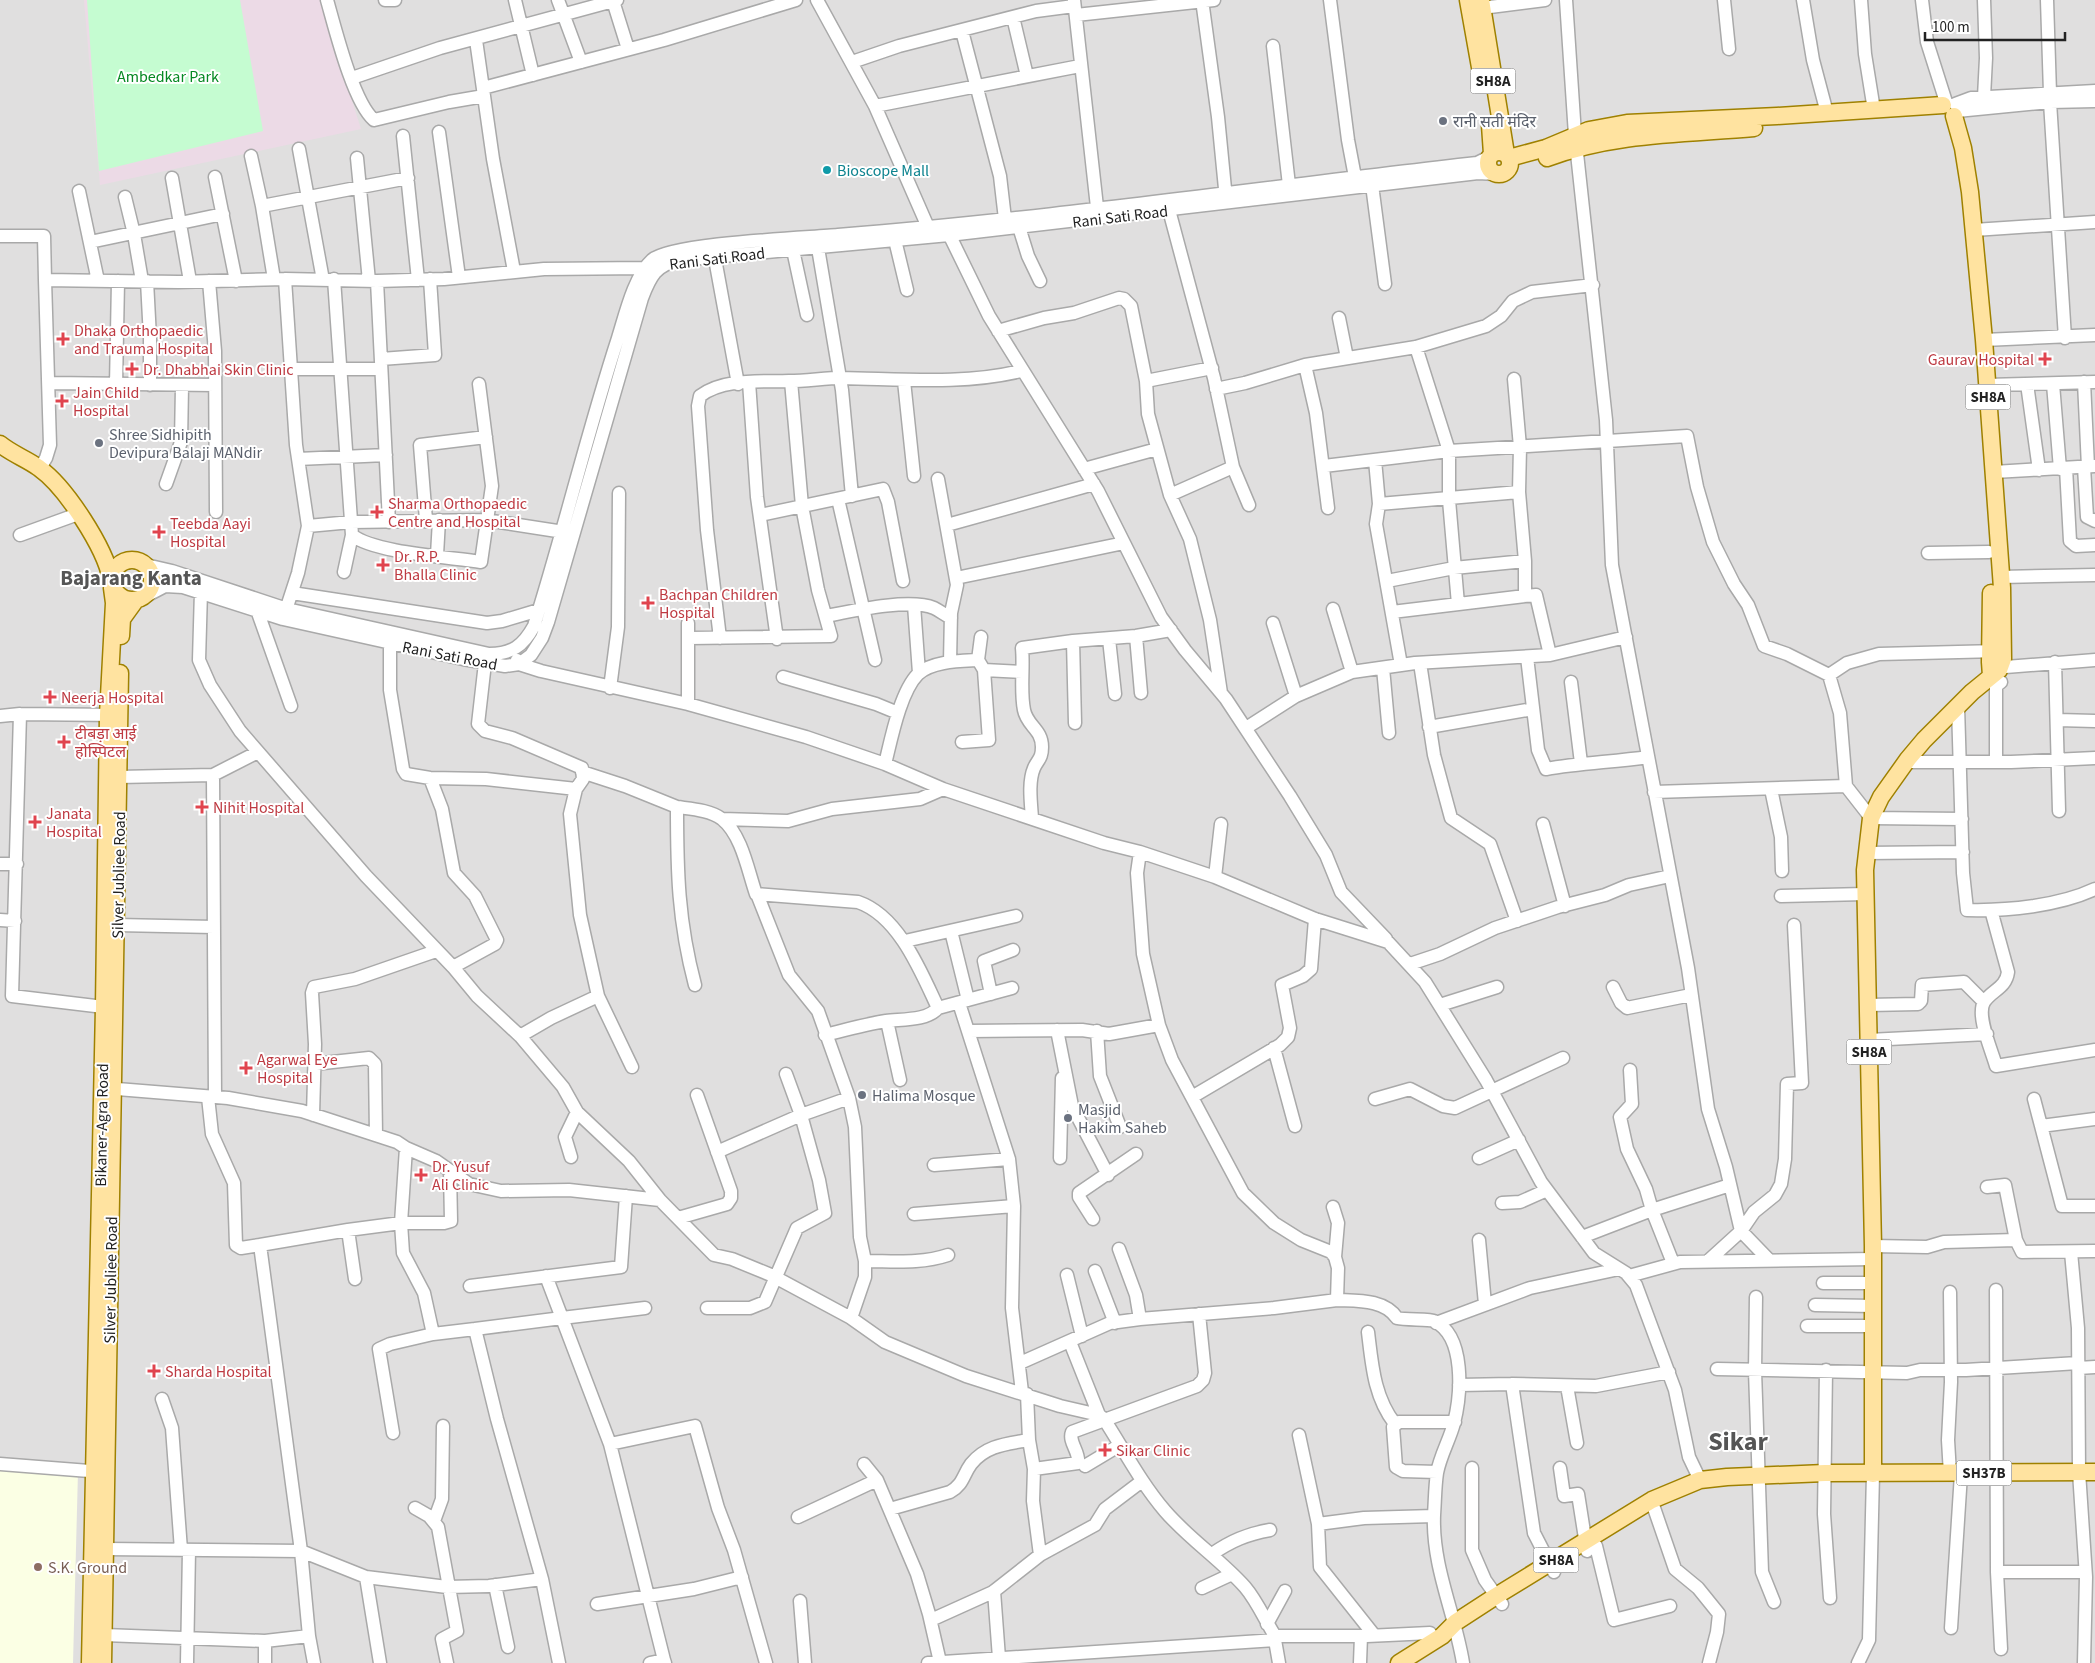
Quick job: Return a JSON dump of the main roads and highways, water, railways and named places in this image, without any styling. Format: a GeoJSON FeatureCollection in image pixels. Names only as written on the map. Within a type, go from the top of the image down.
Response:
{"type":"FeatureCollection","features":[{"type":"Feature","properties":{"kind":"main road","name":"SH8A"},"geometry":{"type":"LineString","coordinates":[[1477,3],[1492,140],[1500,161],[1535,163],[1577,141]]}},
{"type":"Feature","properties":{"kind":"main road"},"geometry":{"type":"LineString","coordinates":[[1577,141],[1600,127],[1627,123],[1874,110],[1949,110]]}},
{"type":"Feature","properties":{"kind":"main road","name":"SH8A"},"geometry":{"type":"LineString","coordinates":[[1590,1546],[1652,1500],[1700,1480],[1759,1476],[1873,1474],[1873,1252],[1865,894],[1866,853],[1871,818],[1881,797],[1905,762],[1958,706],[1996,673],[2001,577],[1984,340],[1974,230],[1962,148],[1949,110]]}},
{"type":"Feature","properties":{"kind":"main road","name":"SH8A"},"geometry":{"type":"LineString","coordinates":[[1949,110],[1961,194],[1996,651]]}},
{"type":"Feature","properties":{"kind":"main road"},"geometry":{"type":"LineString","coordinates":[[1577,141],[1602,141],[1652,135],[1887,120],[1949,110]]}},
{"type":"Feature","properties":{"kind":"main road"},"geometry":{"type":"LineString","coordinates":[[0,444],[40,468],[78,514],[105,557],[112,584],[114,603],[114,715],[110,1008]]}},
{"type":"Feature","properties":{"kind":"main road"},"geometry":{"type":"LineString","coordinates":[[98,544],[109,553],[128,560],[137,560],[146,565],[151,572],[152,581],[150,590],[139,599],[126,600],[118,596],[112,584],[114,570],[120,563],[128,560]]}},
{"type":"Feature","properties":{"kind":"main road","name":"Silver Jubliee Road"},"geometry":{"type":"LineString","coordinates":[[103,1663],[105,1549],[100,1472],[110,1008],[117,926],[119,777],[114,715],[122,619],[139,599]]}},
{"type":"Feature","properties":{"kind":"main road"},"geometry":{"type":"LineString","coordinates":[[90,1663],[100,1472]]}},
{"type":"Feature","properties":{"kind":"main road","name":"SH37B"},"geometry":{"type":"LineString","coordinates":[[1873,1474],[2087,1472]]}},
{"type":"Feature","properties":{"kind":"main road","name":"SH8A"},"geometry":{"type":"LineString","coordinates":[[1399,1663],[1436,1634],[1457,1626],[1654,1508],[1674,1491]]}},
{"type":"Feature","properties":{"kind":"place","name":"रानी सती मंदिर"},"geometry":{"type":"Point","coordinates":[1443,121]}},
{"type":"Feature","properties":{"kind":"place","name":"Bioscope Mall"},"geometry":{"type":"Point","coordinates":[827,170]}},
{"type":"Feature","properties":{"kind":"place","name":"Dhaka Orthopaedic and Trauma Hospital"},"geometry":{"type":"Point","coordinates":[63,339]}},
{"type":"Feature","properties":{"kind":"place","name":"Gaurav Hospital"},"geometry":{"type":"Point","coordinates":[2045,359]}},
{"type":"Feature","properties":{"kind":"place","name":"Dr. Dhabhai Skin Clinic"},"geometry":{"type":"Point","coordinates":[132,369]}},
{"type":"Feature","properties":{"kind":"place","name":"Jain Child Hospital"},"geometry":{"type":"Point","coordinates":[62,401]}},
{"type":"Feature","properties":{"kind":"place","name":"Shree Sidhipith Devipura Balaji MANdir"},"geometry":{"type":"Point","coordinates":[99,443]}},
{"type":"Feature","properties":{"kind":"place","name":"Sharma Orthopaedic Centre and Hospital"},"geometry":{"type":"Point","coordinates":[377,512]}},
{"type":"Feature","properties":{"kind":"place","name":"Teebda Aayi Hospital"},"geometry":{"type":"Point","coordinates":[159,532]}},
{"type":"Feature","properties":{"kind":"place","name":"Dr. R.P. Bhalla Clinic"},"geometry":{"type":"Point","coordinates":[383,565]}},
{"type":"Feature","properties":{"kind":"place","name":"Bachpan Children Hospital"},"geometry":{"type":"Point","coordinates":[648,603]}},
{"type":"Feature","properties":{"kind":"place","name":"Neerja Hospital"},"geometry":{"type":"Point","coordinates":[50,697]}},
{"type":"Feature","properties":{"kind":"place","name":"टीबड़ा आई होस्पिटल"},"geometry":{"type":"Point","coordinates":[64,742]}},
{"type":"Feature","properties":{"kind":"place","name":"Nihit Hospital"},"geometry":{"type":"Point","coordinates":[202,807]}},
{"type":"Feature","properties":{"kind":"place","name":"Janata Hospital"},"geometry":{"type":"Point","coordinates":[35,822]}},
{"type":"Feature","properties":{"kind":"place","name":"Agarwal Eye Hospital"},"geometry":{"type":"Point","coordinates":[246,1068]}},
{"type":"Feature","properties":{"kind":"place","name":"Halima Mosque"},"geometry":{"type":"Point","coordinates":[862,1095]}},
{"type":"Feature","properties":{"kind":"place","name":"Masjid Hakim Saheb"},"geometry":{"type":"Point","coordinates":[1068,1118]}},
{"type":"Feature","properties":{"kind":"place","name":"Dr. Yusuf Ali Clinic"},"geometry":{"type":"Point","coordinates":[421,1175]}},
{"type":"Feature","properties":{"kind":"place","name":"Sharda Hospital"},"geometry":{"type":"Point","coordinates":[154,1371]}},
{"type":"Feature","properties":{"kind":"place","name":"Sikar Clinic"},"geometry":{"type":"Point","coordinates":[1105,1450]}},
{"type":"Feature","properties":{"kind":"place","name":"S.K. Ground"},"geometry":{"type":"Point","coordinates":[38,1567]}},
{"type":"Feature","properties":{"kind":"district","name":"Bajarang Kanta"},"geometry":{"type":"Point","coordinates":[131,578]}},
{"type":"Feature","properties":{"kind":"district","name":"Sikar"},"geometry":{"type":"Point","coordinates":[1738,1441]}},
{"type":"Feature","properties":{"kind":"park label","name":"Ambedkar Park"},"geometry":{"type":"Point","coordinates":[168,76]}}]}
